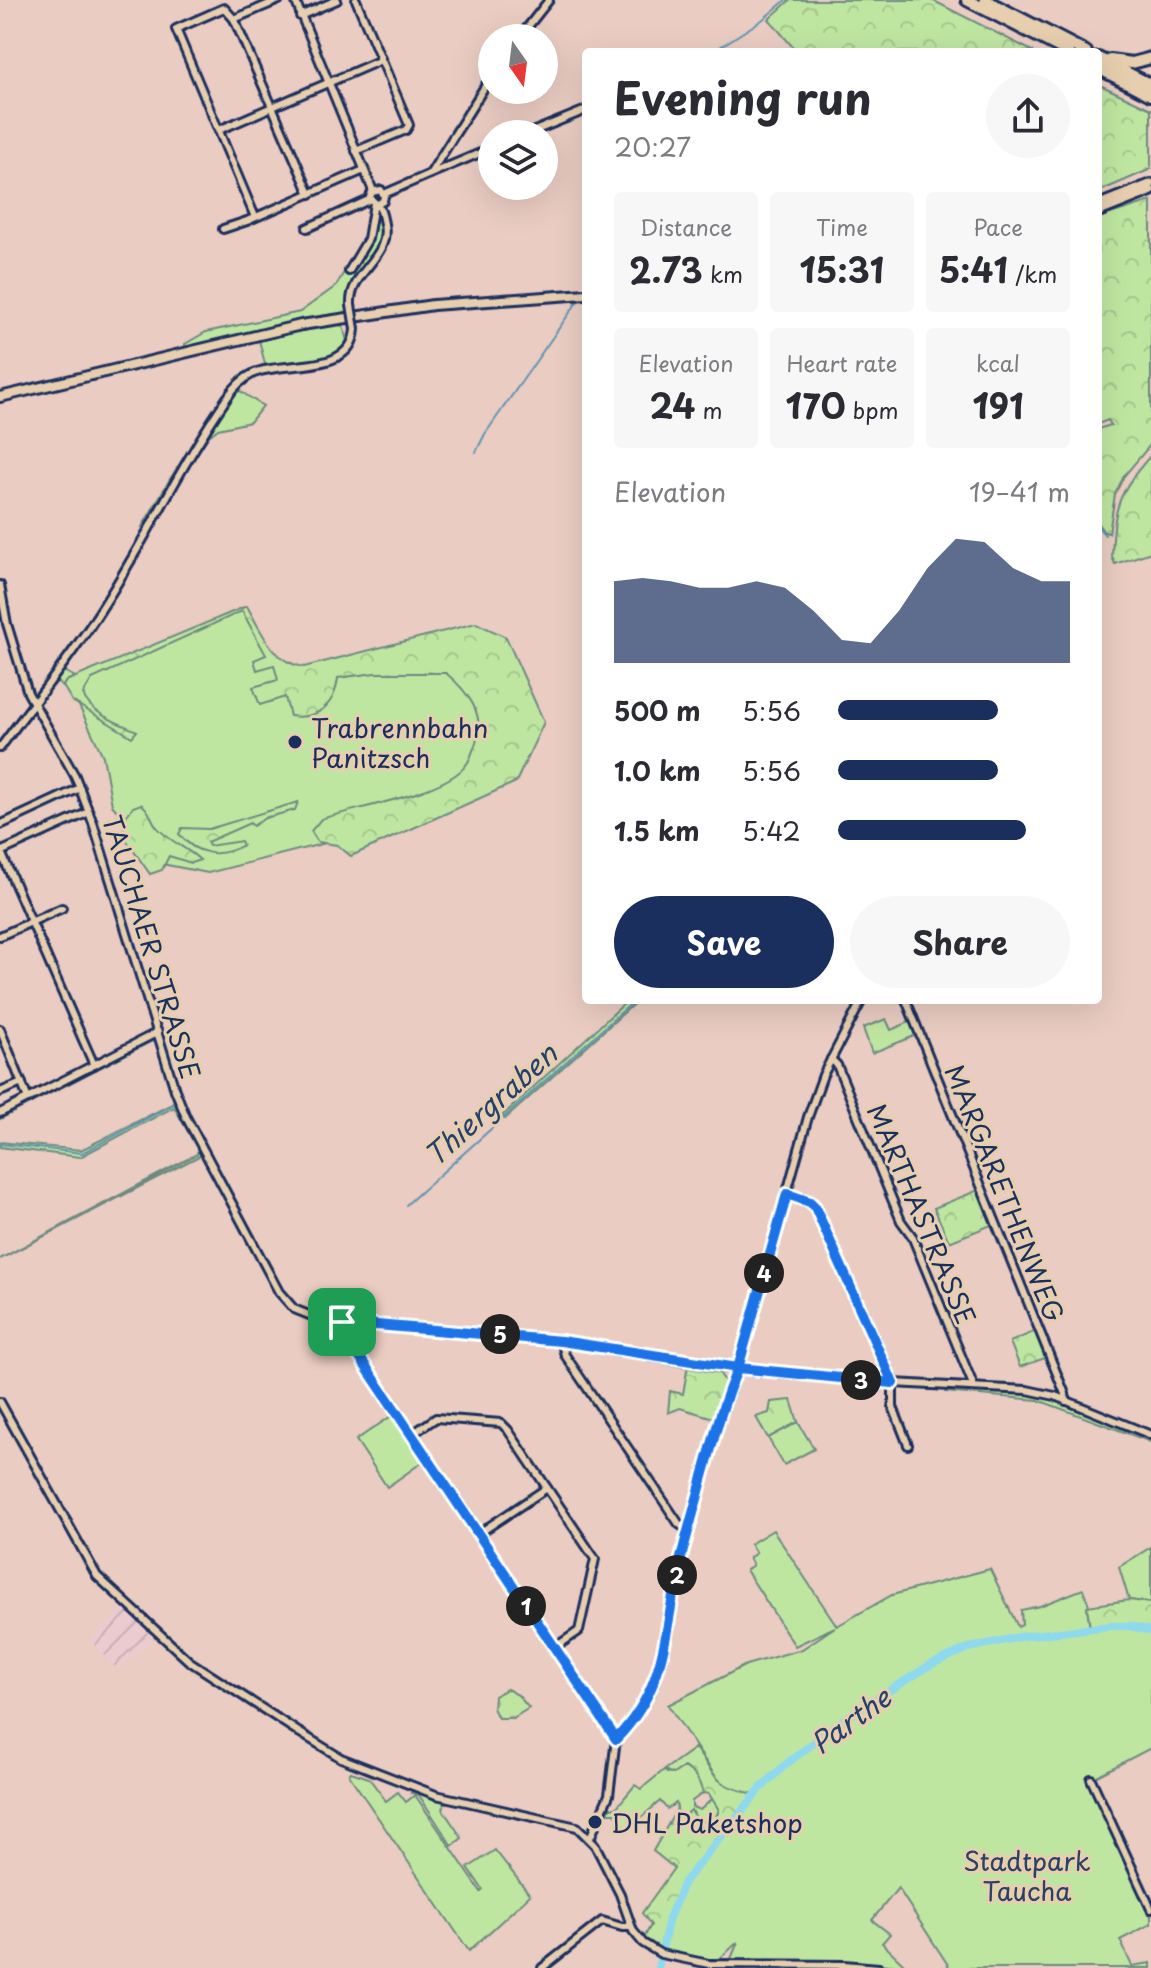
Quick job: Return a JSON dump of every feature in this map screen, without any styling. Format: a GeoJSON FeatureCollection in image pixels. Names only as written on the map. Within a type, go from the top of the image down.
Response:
{"type":"FeatureCollection","features":[{"type":"Feature","properties":{"kind":"highway"},"geometry":{"type":"LineString","coordinates":[[967,0],[1060,48]]}},
{"type":"Feature","properties":{"kind":"highway"},"geometry":{"type":"LineString","coordinates":[[985,0],[1078,48]]}},
{"type":"Feature","properties":{"kind":"highway"},"geometry":{"type":"LineString","coordinates":[[1102,59],[1132,63],[1151,58]]}},
{"type":"Feature","properties":{"kind":"highway"},"geometry":{"type":"LineString","coordinates":[[1102,60],[1151,85]]}},
{"type":"Feature","properties":{"kind":"highway"},"geometry":{"type":"LineString","coordinates":[[1102,70],[1151,95]]}},
{"type":"Feature","properties":{"kind":"main road"},"geometry":{"type":"LineString","coordinates":[[1102,203],[1151,184]]}},
{"type":"Feature","properties":{"kind":"main road"},"geometry":{"type":"LineString","coordinates":[[1102,210],[1151,191]]}},
{"type":"Feature","properties":{"kind":"main road"},"geometry":{"type":"LineString","coordinates":[[2,395],[301,325],[433,305],[582,294]]}},
{"type":"Feature","properties":{"kind":"street"},"geometry":{"type":"LineString","coordinates":[[234,19],[279,0]]}},
{"type":"Feature","properties":{"kind":"street"},"geometry":{"type":"LineString","coordinates":[[295,0],[373,191],[368,239],[349,271]]}},
{"type":"Feature","properties":{"kind":"street"},"geometry":{"type":"LineString","coordinates":[[300,16],[337,0]]}},
{"type":"Feature","properties":{"kind":"street"},"geometry":{"type":"LineString","coordinates":[[356,0],[409,128],[356,151]]}},
{"type":"Feature","properties":{"kind":"street"},"geometry":{"type":"LineString","coordinates":[[531,24],[549,0]]}},
{"type":"Feature","properties":{"kind":"street"},"geometry":{"type":"LineString","coordinates":[[255,217],[176,29],[224,8],[234,19],[310,194]]}},
{"type":"Feature","properties":{"kind":"street"},"geometry":{"type":"LineString","coordinates":[[219,130],[381,60]]}},
{"type":"Feature","properties":{"kind":"street"},"geometry":{"type":"LineString","coordinates":[[430,174],[478,97]]}},
{"type":"Feature","properties":{"kind":"street"},"geometry":{"type":"LineString","coordinates":[[558,121],[582,112]]}},
{"type":"Feature","properties":{"kind":"street"},"geometry":{"type":"LineString","coordinates":[[384,194],[478,154]]}},
{"type":"Feature","properties":{"kind":"street"},"geometry":{"type":"LineString","coordinates":[[223,229],[364,170]]}},
{"type":"Feature","properties":{"kind":"street"},"geometry":{"type":"LineString","coordinates":[[373,191],[379,189],[384,194]]}},
{"type":"Feature","properties":{"kind":"street"},"geometry":{"type":"LineString","coordinates":[[307,228],[383,201],[384,194]]}},
{"type":"Feature","properties":{"kind":"street"},"geometry":{"type":"LineString","coordinates":[[0,748],[100,612],[197,444],[232,391],[242,380],[257,372],[338,358],[350,347],[355,329],[351,294],[355,281],[376,259],[383,244],[385,228],[374,202]]}},
{"type":"Feature","properties":{"kind":"street","name":"TAUCHAER STRASSE"},"geometry":{"type":"LineString","coordinates":[[0,585],[7,624],[33,702],[80,788],[89,812],[170,1076],[186,1117],[270,1277],[294,1309],[311,1317],[342,1322]]}},
{"type":"Feature","properties":{"kind":"street"},"geometry":{"type":"LineString","coordinates":[[0,825],[80,788]]}},
{"type":"Feature","properties":{"kind":"street"},"geometry":{"type":"LineString","coordinates":[[89,812],[0,851],[94,1065]]}},
{"type":"Feature","properties":{"kind":"street"},"geometry":{"type":"LineString","coordinates":[[0,936],[62,908]]}},
{"type":"Feature","properties":{"kind":"street"},"geometry":{"type":"LineString","coordinates":[[590,1838],[609,1795],[616,1739],[650,1694],[661,1662],[688,1530],[715,1434],[738,1368],[808,1117],[831,1059],[860,1004]]}},
{"type":"Feature","properties":{"kind":"street","name":"MARGARETHENWEG"},"geometry":{"type":"LineString","coordinates":[[908,1004],[1066,1401]]}},
{"type":"Feature","properties":{"kind":"street"},"geometry":{"type":"LineString","coordinates":[[0,1029],[28,1099]]}},
{"type":"Feature","properties":{"kind":"street"},"geometry":{"type":"LineString","coordinates":[[0,1113],[158,1032]]}},
{"type":"Feature","properties":{"kind":"street","name":"MARTHASTRASSE"},"geometry":{"type":"LineString","coordinates":[[831,1059],[837,1065],[901,1221],[912,1236],[974,1387]]}},
{"type":"Feature","properties":{"kind":"street"},"geometry":{"type":"LineString","coordinates":[[0,1092],[22,1083]]}},
{"type":"Feature","properties":{"kind":"street"},"geometry":{"type":"LineString","coordinates":[[787,1194],[810,1202],[815,1207],[893,1383],[893,1407],[908,1445]]}},
{"type":"Feature","properties":{"kind":"street"},"geometry":{"type":"LineString","coordinates":[[616,1739],[346,1337],[342,1322],[561,1341],[738,1368],[893,1383],[1036,1391],[1151,1435]]}},
{"type":"Feature","properties":{"kind":"street"},"geometry":{"type":"LineString","coordinates":[[561,1341],[573,1367],[679,1524],[688,1530]]}},
{"type":"Feature","properties":{"kind":"street"},"geometry":{"type":"LineString","coordinates":[[0,1402],[97,1576],[189,1661],[328,1751],[436,1795],[577,1827],[590,1838],[620,1894],[630,1927],[643,1943],[668,1957],[709,1966],[844,1965],[879,1968]]}},
{"type":"Feature","properties":{"kind":"street"},"geometry":{"type":"LineString","coordinates":[[411,1435],[436,1418],[501,1423],[595,1559],[579,1631],[554,1648]]}},
{"type":"Feature","properties":{"kind":"street"},"geometry":{"type":"LineString","coordinates":[[478,1534],[547,1488]]}},
{"type":"Feature","properties":{"kind":"street"},"geometry":{"type":"LineString","coordinates":[[1091,1779],[1151,1909]]}},
{"type":"Feature","properties":{"kind":"street"},"geometry":{"type":"LineString","coordinates":[[542,1968],[602,1921],[630,1927]]}},
{"type":"Feature","properties":{"kind":"shaded area"},"geometry":{"type":"Polygon","coordinates":[[[125,1606],[156,1636],[118,1670],[90,1640],[125,1606]]]}},
{"type":"Feature","properties":{"kind":"green space"},"geometry":{"type":"Polygon","coordinates":[[[790,0],[932,0],[1026,48],[794,48],[769,19],[790,0]]]}},
{"type":"Feature","properties":{"kind":"green space"},"geometry":{"type":"Polygon","coordinates":[[[1102,86],[1151,109],[1151,169],[1102,190],[1102,86]]]}},
{"type":"Feature","properties":{"kind":"green space"},"geometry":{"type":"Polygon","coordinates":[[[1151,201],[1151,444],[1124,476],[1115,494],[1109,533],[1102,529],[1102,428],[1111,425],[1108,420],[1102,422],[1102,217],[1151,201]]]}},
{"type":"Feature","properties":{"kind":"green space"},"geometry":{"type":"Polygon","coordinates":[[[375,207],[383,236],[381,246],[355,276],[350,287],[349,313],[185,348],[185,344],[206,332],[300,312],[336,286],[344,272],[349,273],[365,251],[375,207]]]}},
{"type":"Feature","properties":{"kind":"green space"},"geometry":{"type":"Polygon","coordinates":[[[336,324],[343,326],[348,345],[342,352],[328,358],[271,367],[229,390],[146,527],[142,527],[230,386],[240,375],[265,364],[259,340],[336,324]]]}},
{"type":"Feature","properties":{"kind":"green space"},"geometry":{"type":"Polygon","coordinates":[[[240,391],[263,406],[250,422],[218,429],[209,436],[188,466],[234,392],[240,391]]]}},
{"type":"Feature","properties":{"kind":"green space"},"geometry":{"type":"Polygon","coordinates":[[[1151,455],[1151,552],[1115,564],[1112,557],[1116,513],[1124,491],[1151,455]]]}},
{"type":"Feature","properties":{"kind":"green space"},"geometry":{"type":"Polygon","coordinates":[[[188,466],[136,554],[105,605],[175,485],[188,466]]]}},
{"type":"Feature","properties":{"kind":"green space"},"geometry":{"type":"Polygon","coordinates":[[[105,605],[60,669],[75,677],[62,687],[55,679],[59,669],[105,605]]]}},
{"type":"Feature","properties":{"kind":"green space"},"geometry":{"type":"Polygon","coordinates":[[[247,606],[276,653],[304,667],[476,623],[506,637],[544,722],[516,782],[351,856],[337,845],[318,842],[311,831],[321,819],[399,798],[440,784],[455,775],[468,763],[472,754],[478,732],[476,713],[461,687],[446,673],[375,673],[338,678],[329,703],[309,716],[290,716],[285,697],[260,705],[253,687],[278,680],[274,665],[257,670],[254,660],[266,655],[242,611],[92,679],[83,694],[86,701],[106,717],[137,731],[132,737],[72,701],[63,686],[66,681],[247,606]]]}},
{"type":"Feature","properties":{"kind":"green space","name":"Trabrennbahn Panitzsch"},"geometry":{"type":"Polygon","coordinates":[[[244,607],[268,651],[301,675],[436,654],[479,688],[491,767],[361,834],[208,873],[162,864],[112,805],[103,756],[69,685],[244,607]]]}},
{"type":"Feature","properties":{"kind":"green space"},"geometry":{"type":"Polygon","coordinates":[[[298,802],[295,810],[265,818],[253,826],[250,823],[207,842],[209,846],[241,841],[243,845],[226,852],[209,853],[193,847],[179,834],[182,828],[209,829],[298,802]]]}},
{"type":"Feature","properties":{"kind":"green space"},"geometry":{"type":"Polygon","coordinates":[[[141,804],[161,831],[200,860],[191,863],[169,856],[162,870],[150,874],[122,834],[124,819],[133,807],[141,804]]]}},
{"type":"Feature","properties":{"kind":"green space"},"geometry":{"type":"Polygon","coordinates":[[[624,1004],[634,1004],[505,1119],[502,1116],[624,1004]]]}},
{"type":"Feature","properties":{"kind":"green space"},"geometry":{"type":"Polygon","coordinates":[[[886,1019],[891,1030],[912,1021],[917,1035],[872,1053],[863,1028],[886,1019]]]}},
{"type":"Feature","properties":{"kind":"green space"},"geometry":{"type":"Polygon","coordinates":[[[153,1038],[159,1042],[173,1090],[203,1154],[0,1259],[197,1154],[198,1149],[174,1107],[80,1157],[0,1147],[0,1142],[81,1150],[172,1104],[174,1099],[158,1044],[152,1041],[0,1119],[0,1115],[153,1038]]]}},
{"type":"Feature","properties":{"kind":"green space"},"geometry":{"type":"Polygon","coordinates":[[[981,1189],[994,1224],[949,1242],[934,1208],[981,1189]]]}},
{"type":"Feature","properties":{"kind":"green space"},"geometry":{"type":"Polygon","coordinates":[[[1038,1330],[1048,1357],[1020,1367],[1010,1342],[1038,1330]]]}},
{"type":"Feature","properties":{"kind":"green space"},"geometry":{"type":"Polygon","coordinates":[[[688,1365],[717,1370],[727,1384],[717,1419],[680,1408],[668,1413],[670,1391],[683,1394],[688,1365]]]}},
{"type":"Feature","properties":{"kind":"green space"},"geometry":{"type":"Polygon","coordinates":[[[946,1387],[1051,1396],[1151,1437],[1151,1442],[1038,1400],[945,1392],[946,1387]]]}},
{"type":"Feature","properties":{"kind":"green space"},"geometry":{"type":"Polygon","coordinates":[[[791,1400],[798,1422],[768,1438],[756,1417],[769,1413],[771,1402],[791,1400]]]}},
{"type":"Feature","properties":{"kind":"green space"},"geometry":{"type":"Polygon","coordinates":[[[393,1415],[424,1461],[387,1487],[356,1440],[393,1415]]]}},
{"type":"Feature","properties":{"kind":"green space"},"geometry":{"type":"Polygon","coordinates":[[[798,1422],[814,1449],[784,1465],[768,1438],[798,1422]]]}},
{"type":"Feature","properties":{"kind":"green space","name":"Stadtpark Taucha"},"geometry":{"type":"Polygon","coordinates":[[[773,1530],[837,1626],[892,1595],[990,1569],[1018,1627],[1022,1625],[1021,1610],[1083,1589],[1089,1605],[1090,1629],[1128,1626],[1151,1631],[1151,1748],[1089,1780],[1151,1916],[1151,1924],[1120,1940],[1132,1966],[1151,1963],[1151,1968],[950,1968],[898,1888],[872,1920],[890,1934],[882,1943],[906,1966],[826,1961],[730,1961],[738,1942],[717,1961],[687,1958],[664,1951],[672,1906],[684,1882],[754,1795],[720,1783],[668,1705],[746,1665],[802,1649],[835,1627],[795,1646],[746,1570],[753,1565],[749,1558],[756,1553],[750,1544],[773,1530]]]}},
{"type":"Feature","properties":{"kind":"green space"},"geometry":{"type":"Polygon","coordinates":[[[1151,1547],[1151,1603],[1129,1600],[1119,1567],[1151,1547]]]}},
{"type":"Feature","properties":{"kind":"green space"},"geometry":{"type":"Polygon","coordinates":[[[1129,1600],[1151,1603],[1151,1631],[1128,1626],[1090,1629],[1087,1606],[1129,1600]]]}},
{"type":"Feature","properties":{"kind":"green space"},"geometry":{"type":"Polygon","coordinates":[[[507,1689],[518,1695],[529,1708],[513,1718],[498,1718],[493,1708],[494,1696],[507,1689]]]}},
{"type":"Feature","properties":{"kind":"green space"},"geometry":{"type":"Polygon","coordinates":[[[695,1748],[718,1780],[754,1794],[709,1847],[684,1886],[674,1906],[662,1950],[644,1938],[651,1925],[642,1913],[674,1868],[653,1851],[677,1809],[684,1816],[691,1810],[697,1821],[714,1822],[719,1810],[684,1767],[673,1774],[664,1770],[695,1748]]]}},
{"type":"Feature","properties":{"kind":"green space"},"geometry":{"type":"Polygon","coordinates":[[[684,1766],[698,1777],[703,1793],[692,1801],[692,1807],[700,1810],[712,1799],[716,1801],[719,1810],[714,1822],[697,1821],[693,1812],[685,1816],[677,1811],[676,1803],[667,1809],[660,1801],[626,1831],[615,1813],[608,1813],[635,1785],[641,1789],[664,1770],[667,1773],[684,1766]]]}},
{"type":"Feature","properties":{"kind":"green space"},"geometry":{"type":"Polygon","coordinates":[[[351,1772],[369,1778],[386,1801],[398,1792],[406,1802],[415,1795],[481,1892],[483,1890],[468,1868],[495,1850],[530,1895],[469,1951],[349,1775],[351,1772]]]}},
{"type":"Feature","properties":{"kind":"green space"},"geometry":{"type":"Polygon","coordinates":[[[416,1788],[451,1801],[445,1802],[443,1810],[462,1838],[452,1846],[419,1795],[411,1793],[416,1788]]]}},
{"type":"Feature","properties":{"kind":"waterway"},"geometry":{"type":"LineString","coordinates":[[719,48],[786,0]]}},
{"type":"Feature","properties":{"kind":"waterway"},"geometry":{"type":"LineString","coordinates":[[476,452],[485,434],[580,298]]}},
{"type":"Feature","properties":{"kind":"waterway"},"geometry":{"type":"LineString","coordinates":[[1102,532],[1105,535]]}},
{"type":"Feature","properties":{"kind":"waterway","name":"Thiergraben"},"geometry":{"type":"LineString","coordinates":[[406,1205],[631,1004]]}},
{"type":"Feature","properties":{"kind":"waterway","name":"Thiergraben"},"geometry":{"type":"LineString","coordinates":[[182,1100],[277,1279]]}},
{"type":"Feature","properties":{"kind":"waterway","name":"Thiergraben"},"geometry":{"type":"LineString","coordinates":[[0,1144],[82,1153],[176,1103]]}},
{"type":"Feature","properties":{"kind":"waterway","name":"Parthe"},"geometry":{"type":"LineString","coordinates":[[658,1968],[669,1918],[684,1882],[760,1789],[785,1765],[844,1719],[932,1664],[969,1648],[1024,1636],[1111,1626],[1151,1631]]}},
{"type":"Feature","properties":{"kind":"place","name":"Trabrennbahn Panitzsch"},"geometry":{"type":"Point","coordinates":[295,742]}},
{"type":"Feature","properties":{"kind":"place","name":"DHL Paketshop"},"geometry":{"type":"Point","coordinates":[595,1822]}},
{"type":"Feature","properties":{"kind":"route"},"geometry":{"type":"LineString","coordinates":[[342,1322],[346,1337],[616,1739],[644,1705],[661,1662],[688,1530],[711,1446],[738,1368],[893,1383],[815,1207],[810,1202],[787,1194],[738,1368],[503,1334],[342,1322]]}}]}
